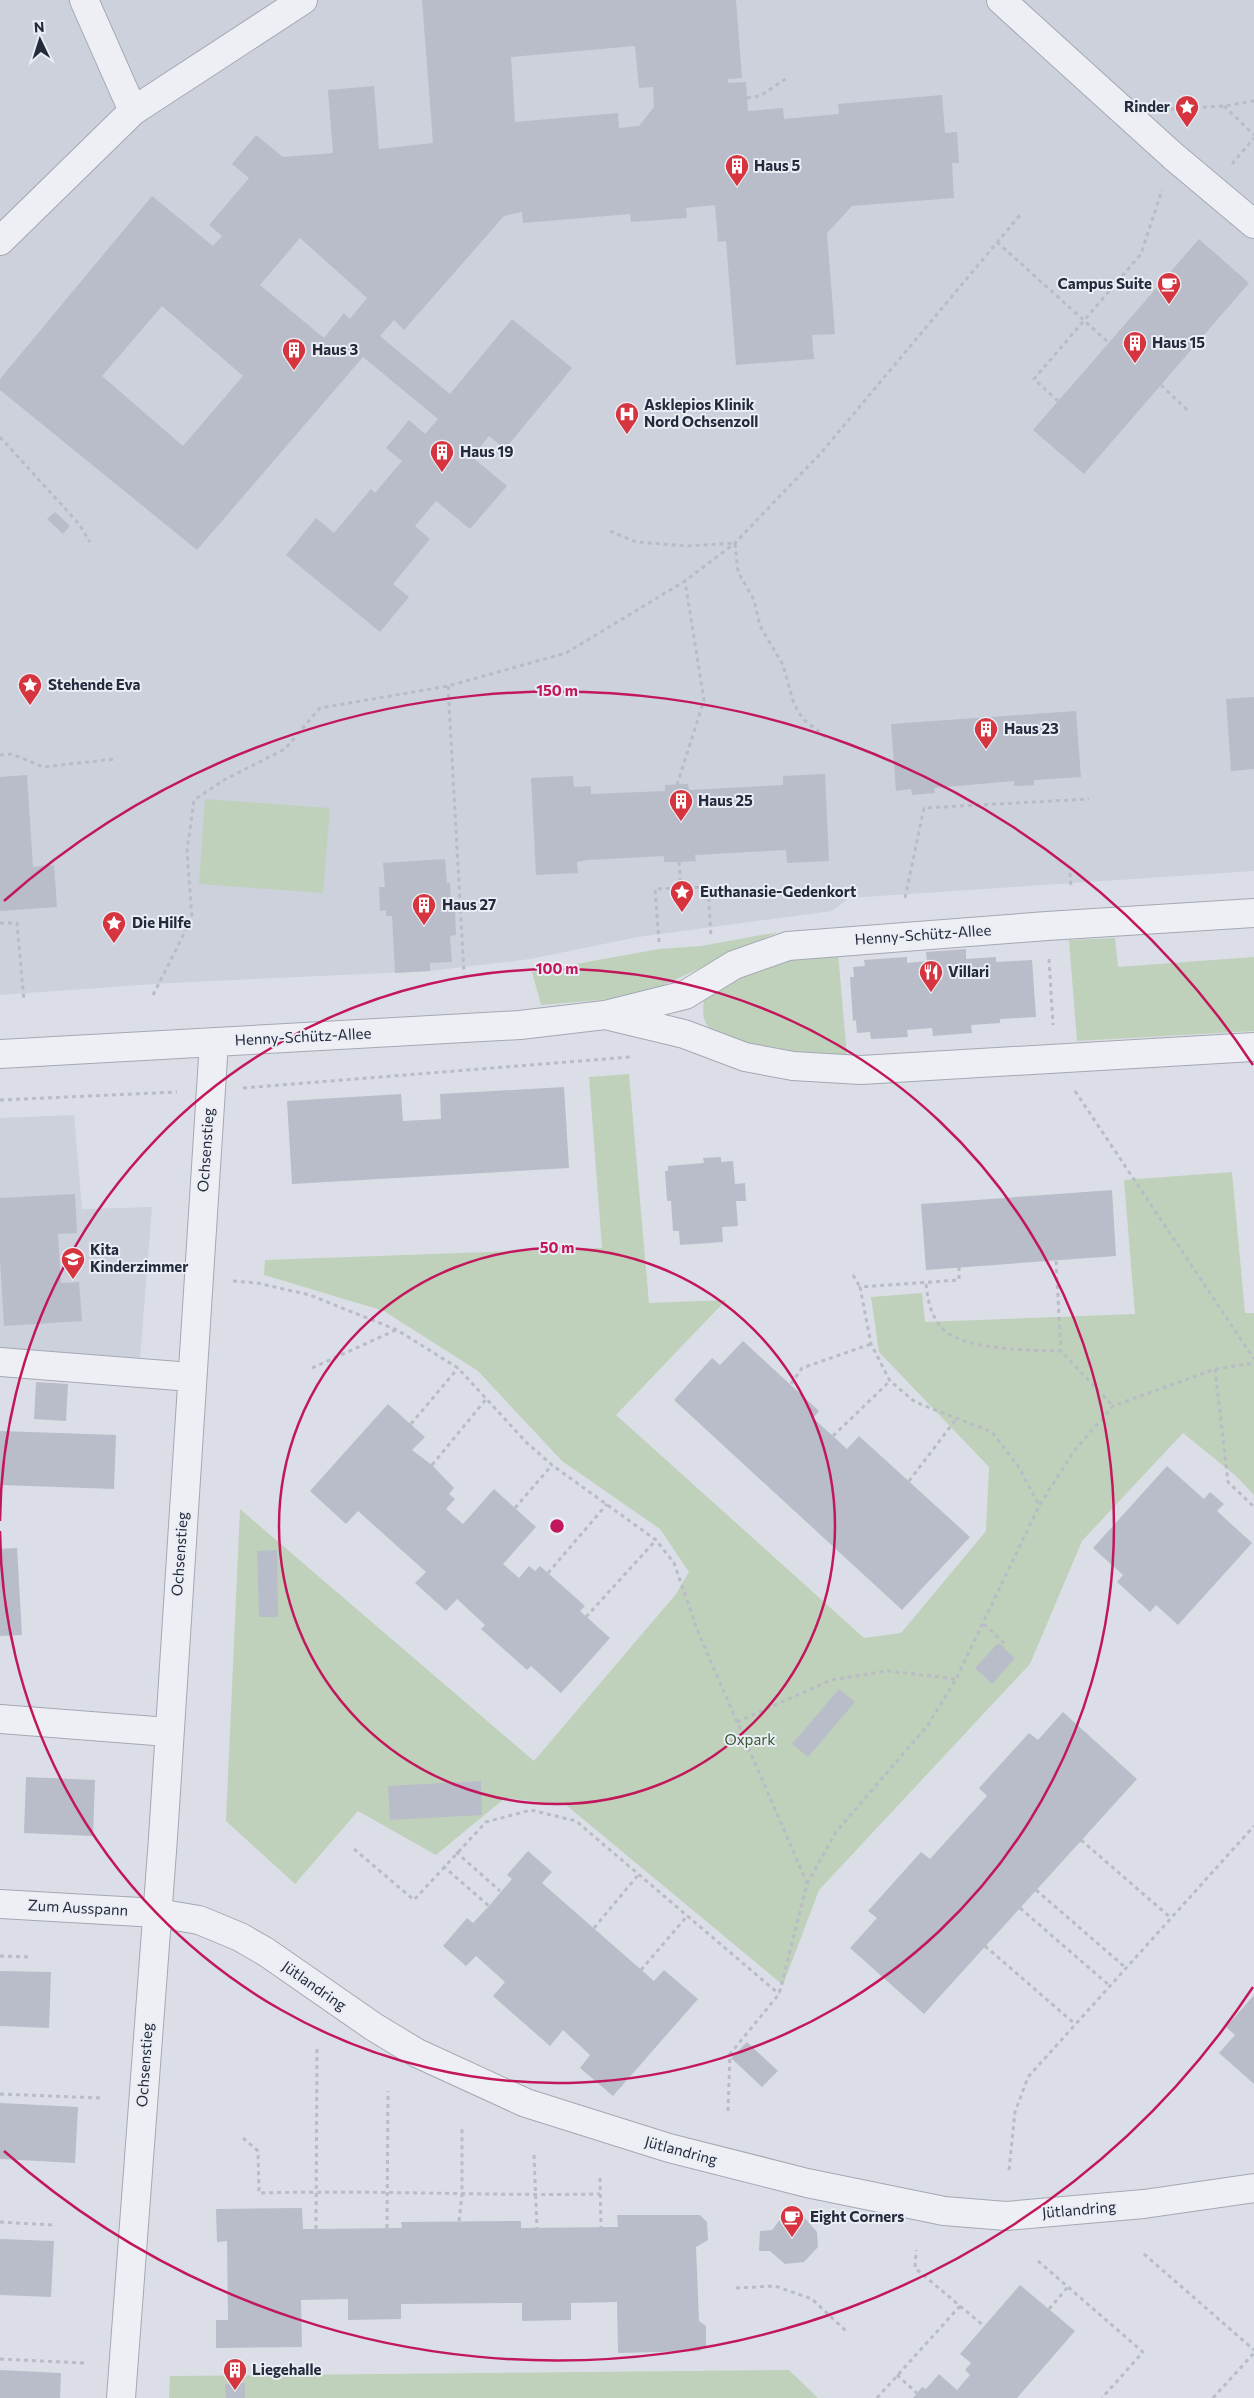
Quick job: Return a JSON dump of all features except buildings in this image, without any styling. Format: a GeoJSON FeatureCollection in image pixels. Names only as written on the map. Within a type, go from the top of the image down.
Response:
{"type":"FeatureCollection","features":[{"type":"Feature","properties":{"kind":"street"},"geometry":{"type":"LineString","coordinates":[[84,0],[133,111]]}},
{"type":"Feature","properties":{"kind":"street"},"geometry":{"type":"LineString","coordinates":[[0,241],[133,111],[303,0]]}},
{"type":"Feature","properties":{"kind":"street"},"geometry":{"type":"LineString","coordinates":[[1001,0],[1173,156],[1254,224]]}},
{"type":"Feature","properties":{"kind":"street","name":"Henny-Schütz-Allee"},"geometry":{"type":"LineString","coordinates":[[0,1054],[520,1025],[605,1015],[685,995],[734,965],[788,946],[1254,912]]}},
{"type":"Feature","properties":{"kind":"street","name":"Henny-Schütz-Allee"},"geometry":{"type":"LineString","coordinates":[[605,1015],[684,1034],[745,1057],[793,1066],[860,1070],[1254,1046]]}},
{"type":"Feature","properties":{"kind":"street","name":"Ochsenstieg"},"geometry":{"type":"LineString","coordinates":[[121,2398],[157,1913],[197,1278],[214,1042]]}},
{"type":"Feature","properties":{"kind":"street"},"geometry":{"type":"LineString","coordinates":[[0,1362],[191,1377]]}},
{"type":"Feature","properties":{"kind":"street"},"geometry":{"type":"LineString","coordinates":[[0,1719],[168,1732]]}},
{"type":"Feature","properties":{"kind":"street","name":"Zum Ausspann"},"geometry":{"type":"LineString","coordinates":[[0,1904],[157,1913]]}},
{"type":"Feature","properties":{"kind":"street","name":"Jütlandring"},"geometry":{"type":"LineString","coordinates":[[157,1913],[198,1920],[240,1938],[266,1952],[374,2027],[417,2053],[526,2102],[669,2148],[799,2181],[944,2211],[1006,2216],[1144,2204],[1254,2188]]}},
{"type":"Feature","properties":{"kind":"path"},"geometry":{"type":"LineString","coordinates":[[747,98],[760,96],[787,78]]}},
{"type":"Feature","properties":{"kind":"path"},"geometry":{"type":"LineString","coordinates":[[1126,112],[1224,106],[1254,101]]}},
{"type":"Feature","properties":{"kind":"path"},"geometry":{"type":"LineString","coordinates":[[1224,106],[1254,135]]}},
{"type":"Feature","properties":{"kind":"path"},"geometry":{"type":"LineString","coordinates":[[1058,401],[1034,380],[1141,254],[1173,156]]}},
{"type":"Feature","properties":{"kind":"path"},"geometry":{"type":"LineString","coordinates":[[153,995],[192,918],[187,851],[194,800],[224,780],[284,749],[320,708],[448,686],[566,653],[685,581],[735,542],[820,454],[1020,215]]}},
{"type":"Feature","properties":{"kind":"path"},"geometry":{"type":"LineString","coordinates":[[997,242],[1109,342]]}},
{"type":"Feature","properties":{"kind":"path"},"geometry":{"type":"LineString","coordinates":[[1161,386],[1188,412]]}},
{"type":"Feature","properties":{"kind":"path"},"geometry":{"type":"LineString","coordinates":[[0,438],[79,524],[90,542]]}},
{"type":"Feature","properties":{"kind":"path"},"geometry":{"type":"LineString","coordinates":[[610,531],[636,542],[688,546],[735,542]]}},
{"type":"Feature","properties":{"kind":"path"},"geometry":{"type":"LineString","coordinates":[[735,542],[738,572],[754,600],[760,626],[783,665],[794,704],[803,719],[829,740]]}},
{"type":"Feature","properties":{"kind":"path"},"geometry":{"type":"LineString","coordinates":[[677,785],[704,700],[685,581]]}},
{"type":"Feature","properties":{"kind":"path"},"geometry":{"type":"LineString","coordinates":[[448,686],[464,974]]}},
{"type":"Feature","properties":{"kind":"path"},"geometry":{"type":"LineString","coordinates":[[0,755],[12,754],[43,767],[115,759]]}},
{"type":"Feature","properties":{"kind":"path"},"geometry":{"type":"LineString","coordinates":[[905,898],[924,808],[1090,799]]}},
{"type":"Feature","properties":{"kind":"path"},"geometry":{"type":"LineString","coordinates":[[679,862],[681,888]]}},
{"type":"Feature","properties":{"kind":"path"},"geometry":{"type":"LineString","coordinates":[[1070,872],[1071,887]]}},
{"type":"Feature","properties":{"kind":"path"},"geometry":{"type":"LineString","coordinates":[[659,942],[655,889],[708,887],[711,937]]}},
{"type":"Feature","properties":{"kind":"path"},"geometry":{"type":"LineString","coordinates":[[0,923],[17,922],[24,1001]]}},
{"type":"Feature","properties":{"kind":"path"},"geometry":{"type":"LineString","coordinates":[[1047,926],[1054,1028]]}},
{"type":"Feature","properties":{"kind":"path"},"geometry":{"type":"LineString","coordinates":[[0,1100],[210,1090],[636,1057]]}},
{"type":"Feature","properties":{"kind":"path"},"geometry":{"type":"LineString","coordinates":[[1053,1058],[1254,1359]]}},
{"type":"Feature","properties":{"kind":"path"},"geometry":{"type":"LineString","coordinates":[[1056,1260],[1060,1351],[1113,1406]]}},
{"type":"Feature","properties":{"kind":"path"},"geometry":{"type":"LineString","coordinates":[[860,1287],[926,1284],[959,1280],[959,1267]]}},
{"type":"Feature","properties":{"kind":"path"},"geometry":{"type":"LineString","coordinates":[[854,1275],[860,1287],[870,1344],[890,1381],[916,1402],[992,1432],[1018,1466],[1039,1506]]}},
{"type":"Feature","properties":{"kind":"path"},"geometry":{"type":"LineString","coordinates":[[197,1278],[257,1283],[310,1295],[397,1330],[458,1368],[526,1442],[552,1465],[656,1540],[674,1563],[698,1632],[807,1884]]}},
{"type":"Feature","properties":{"kind":"path"},"geometry":{"type":"LineString","coordinates":[[926,1284],[930,1308],[942,1329],[967,1342],[1008,1349],[1060,1351]]}},
{"type":"Feature","properties":{"kind":"path"},"geometry":{"type":"LineString","coordinates":[[312,1368],[397,1330]]}},
{"type":"Feature","properties":{"kind":"path"},"geometry":{"type":"LineString","coordinates":[[791,1384],[802,1368],[870,1344]]}},
{"type":"Feature","properties":{"kind":"path"},"geometry":{"type":"LineString","coordinates":[[728,2111],[730,2054],[779,1994],[807,1884],[836,1832],[928,1725],[956,1679],[984,1624],[1039,1506],[1074,1450],[1113,1406],[1215,1369],[1254,1363]]}},
{"type":"Feature","properties":{"kind":"path"},"geometry":{"type":"LineString","coordinates":[[411,1424],[458,1368]]}},
{"type":"Feature","properties":{"kind":"path"},"geometry":{"type":"LineString","coordinates":[[1215,1369],[1228,1482],[1254,1507]]}},
{"type":"Feature","properties":{"kind":"path"},"geometry":{"type":"LineString","coordinates":[[833,1436],[890,1381]]}},
{"type":"Feature","properties":{"kind":"path"},"geometry":{"type":"LineString","coordinates":[[432,1465],[487,1398]]}},
{"type":"Feature","properties":{"kind":"path"},"geometry":{"type":"LineString","coordinates":[[909,1481],[957,1418]]}},
{"type":"Feature","properties":{"kind":"path"},"geometry":{"type":"LineString","coordinates":[[515,1508],[552,1465]]}},
{"type":"Feature","properties":{"kind":"path"},"geometry":{"type":"LineString","coordinates":[[548,1573],[607,1504]]}},
{"type":"Feature","properties":{"kind":"path"},"geometry":{"type":"LineString","coordinates":[[586,1617],[656,1540]]}},
{"type":"Feature","properties":{"kind":"path"},"geometry":{"type":"LineString","coordinates":[[984,1624],[1006,1644],[983,1668],[992,1676],[1011,1655]]}},
{"type":"Feature","properties":{"kind":"path"},"geometry":{"type":"LineString","coordinates":[[737,1722],[831,1680],[888,1671],[956,1679]]}},
{"type":"Feature","properties":{"kind":"path"},"geometry":{"type":"LineString","coordinates":[[354,1849],[414,1900],[443,1866],[486,1822],[531,1810],[576,1821],[779,1994]]}},
{"type":"Feature","properties":{"kind":"path"},"geometry":{"type":"LineString","coordinates":[[1009,2170],[1015,2112],[1028,2077],[1254,1826]]}},
{"type":"Feature","properties":{"kind":"path"},"geometry":{"type":"LineString","coordinates":[[1081,1840],[1171,1918]]}},
{"type":"Feature","properties":{"kind":"path"},"geometry":{"type":"LineString","coordinates":[[456,1852],[500,1891]]}},
{"type":"Feature","properties":{"kind":"path"},"geometry":{"type":"LineString","coordinates":[[443,1866],[489,1906]]}},
{"type":"Feature","properties":{"kind":"path"},"geometry":{"type":"LineString","coordinates":[[594,1928],[639,1874]]}},
{"type":"Feature","properties":{"kind":"path"},"geometry":{"type":"LineString","coordinates":[[1036,1890],[1126,1968]]}},
{"type":"Feature","properties":{"kind":"path"},"geometry":{"type":"LineString","coordinates":[[1020,1908],[1110,1986]]}},
{"type":"Feature","properties":{"kind":"path"},"geometry":{"type":"LineString","coordinates":[[641,1970],[688,1915]]}},
{"type":"Feature","properties":{"kind":"path"},"geometry":{"type":"LineString","coordinates":[[985,1946],[1075,2024]]}},
{"type":"Feature","properties":{"kind":"path"},"geometry":{"type":"LineString","coordinates":[[0,1956],[29,1957]]}},
{"type":"Feature","properties":{"kind":"path"},"geometry":{"type":"LineString","coordinates":[[735,2055],[762,2079],[770,2071],[740,2043]]}},
{"type":"Feature","properties":{"kind":"path"},"geometry":{"type":"LineString","coordinates":[[316,2229],[317,2048]]}},
{"type":"Feature","properties":{"kind":"path"},"geometry":{"type":"LineString","coordinates":[[387,2228],[388,2091]]}},
{"type":"Feature","properties":{"kind":"path"},"geometry":{"type":"LineString","coordinates":[[0,2094],[100,2098]]}},
{"type":"Feature","properties":{"kind":"path"},"geometry":{"type":"LineString","coordinates":[[459,2222],[462,2195],[462,2127]]}},
{"type":"Feature","properties":{"kind":"path"},"geometry":{"type":"LineString","coordinates":[[243,2138],[258,2151],[259,2193],[600,2194]]}},
{"type":"Feature","properties":{"kind":"path"},"geometry":{"type":"LineString","coordinates":[[534,2155],[537,2228]]}},
{"type":"Feature","properties":{"kind":"path"},"geometry":{"type":"LineString","coordinates":[[600,2178],[601,2227]]}},
{"type":"Feature","properties":{"kind":"path"},"geometry":{"type":"LineString","coordinates":[[0,2222],[52,2225]]}},
{"type":"Feature","properties":{"kind":"path"},"geometry":{"type":"LineString","coordinates":[[916,2250],[915,2268],[984,2326]]}},
{"type":"Feature","properties":{"kind":"path"},"geometry":{"type":"LineString","coordinates":[[1144,2254],[1254,2351],[1213,2398]]}},
{"type":"Feature","properties":{"kind":"path"},"geometry":{"type":"LineString","coordinates":[[1038,2260],[1144,2352],[1102,2398]]}},
{"type":"Feature","properties":{"kind":"path"},"geometry":{"type":"LineString","coordinates":[[736,2288],[775,2286],[812,2299],[846,2331]]}},
{"type":"Feature","properties":{"kind":"path"},"geometry":{"type":"LineString","coordinates":[[1049,2309],[1068,2287]]}},
{"type":"Feature","properties":{"kind":"path"},"geometry":{"type":"LineString","coordinates":[[877,2398],[960,2306]]}},
{"type":"Feature","properties":{"kind":"path"},"geometry":{"type":"LineString","coordinates":[[0,2359],[85,2363]]}},
{"type":"Feature","properties":{"kind":"path"},"geometry":{"type":"LineString","coordinates":[[897,2375],[917,2393]]}},
{"type":"Feature","properties":{"kind":"shaded area","name":"Asklepios Klinik Nord Ochsenzoll"},"geometry":{"type":"Polygon","coordinates":[[[0,0],[1254,0],[1254,871],[849,898],[832,911],[638,937],[530,959],[430,971],[169,983],[0,995],[0,0]]]}},
{"type":"Feature","properties":{"kind":"shaded area","name":"Kita Kinderzimmer"},"geometry":{"type":"Polygon","coordinates":[[[74,1115],[82,1209],[152,1207],[140,1359],[0,1352],[0,1118],[74,1115]]]}},
{"type":"Feature","properties":{"kind":"green space"},"geometry":{"type":"Polygon","coordinates":[[[205,799],[330,808],[323,893],[199,884],[205,799]]]}},
{"type":"Feature","properties":{"kind":"green space"},"geometry":{"type":"Polygon","coordinates":[[[778,932],[657,988],[612,999],[541,1005],[532,972],[659,949],[701,946],[778,932]]]}},
{"type":"Feature","properties":{"kind":"green space"},"geometry":{"type":"Polygon","coordinates":[[[1115,938],[1118,967],[1254,957],[1254,1031],[1077,1041],[1069,940],[1115,938]]]}},
{"type":"Feature","properties":{"kind":"green space"},"geometry":{"type":"Polygon","coordinates":[[[838,953],[847,1056],[772,1050],[751,1046],[716,1033],[705,1022],[704,999],[724,986],[784,960],[838,953]]]}},
{"type":"Feature","properties":{"kind":"green space","name":"Oxpark"},"geometry":{"type":"Polygon","coordinates":[[[629,1074],[649,1303],[726,1300],[616,1415],[864,1638],[901,1633],[986,1531],[989,1467],[879,1352],[871,1297],[922,1293],[925,1322],[1135,1314],[1124,1180],[1232,1172],[1245,1313],[1254,1313],[1254,1495],[1236,1476],[1183,1433],[1082,1541],[1030,1664],[819,1890],[783,1985],[566,1805],[505,1798],[436,1855],[358,1811],[295,1884],[226,1821],[240,1509],[534,1761],[676,1594],[689,1572],[660,1529],[562,1461],[478,1371],[384,1311],[264,1275],[265,1260],[602,1248],[589,1077],[629,1074]]]}},
{"type":"Feature","properties":{"kind":"green space"},"geometry":{"type":"Polygon","coordinates":[[[789,2370],[818,2398],[169,2398],[170,2376],[789,2370]]]}},
{"type":"Feature","properties":{"kind":"place","name":"Rinder"},"geometry":{"type":"Point","coordinates":[1187,128]}},
{"type":"Feature","properties":{"kind":"place","name":"Haus 5"},"geometry":{"type":"Point","coordinates":[737,187]}},
{"type":"Feature","properties":{"kind":"place","name":"Campus Suite"},"geometry":{"type":"Point","coordinates":[1169,305]}},
{"type":"Feature","properties":{"kind":"place","name":"Haus 15"},"geometry":{"type":"Point","coordinates":[1135,364]}},
{"type":"Feature","properties":{"kind":"place","name":"Haus 3"},"geometry":{"type":"Point","coordinates":[294,371]}},
{"type":"Feature","properties":{"kind":"place","name":"Asklepios Klinik Nord Ochsenzoll"},"geometry":{"type":"Point","coordinates":[627,435]}},
{"type":"Feature","properties":{"kind":"place","name":"Haus 19"},"geometry":{"type":"Point","coordinates":[442,473]}},
{"type":"Feature","properties":{"kind":"place","name":"Stehende Eva"},"geometry":{"type":"Point","coordinates":[30,706]}},
{"type":"Feature","properties":{"kind":"place","name":"Haus 23"},"geometry":{"type":"Point","coordinates":[986,750]}},
{"type":"Feature","properties":{"kind":"place","name":"Haus 25"},"geometry":{"type":"Point","coordinates":[681,822]}},
{"type":"Feature","properties":{"kind":"place","name":"Euthanasie-Gedenkort"},"geometry":{"type":"Point","coordinates":[682,913]}},
{"type":"Feature","properties":{"kind":"place","name":"Haus 27"},"geometry":{"type":"Point","coordinates":[424,926]}},
{"type":"Feature","properties":{"kind":"place","name":"Die Hilfe"},"geometry":{"type":"Point","coordinates":[114,944]}},
{"type":"Feature","properties":{"kind":"place","name":"Villari"},"geometry":{"type":"Point","coordinates":[931,993]}},
{"type":"Feature","properties":{"kind":"place","name":"Kita Kinderzimmer"},"geometry":{"type":"Point","coordinates":[73,1280]}},
{"type":"Feature","properties":{"kind":"place","name":"Eight Corners"},"geometry":{"type":"Point","coordinates":[792,2238]}},
{"type":"Feature","properties":{"kind":"place","name":"Liegehalle"},"geometry":{"type":"Point","coordinates":[235,2391]}}]}
